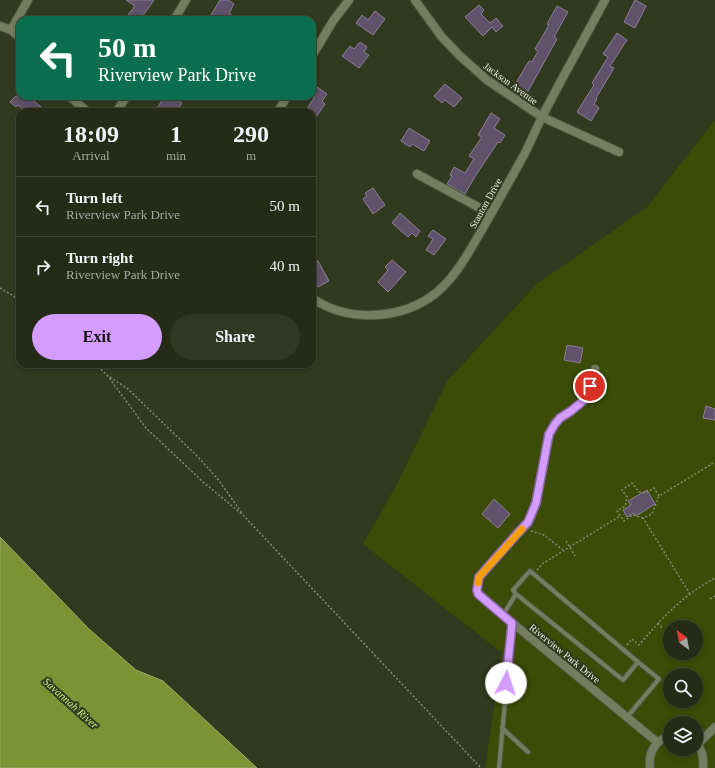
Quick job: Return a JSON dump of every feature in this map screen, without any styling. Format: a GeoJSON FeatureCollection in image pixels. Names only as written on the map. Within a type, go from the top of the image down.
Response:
{"type":"FeatureCollection","features":[{"type":"Feature","properties":{"kind":"street"},"geometry":{"type":"LineString","coordinates":[[19,16],[28,0]]}},
{"type":"Feature","properties":{"kind":"street"},"geometry":{"type":"LineString","coordinates":[[176,16],[186,0]]}},
{"type":"Feature","properties":{"kind":"street"},"geometry":{"type":"LineString","coordinates":[[316,49],[333,21],[349,0]]}},
{"type":"Feature","properties":{"kind":"street","name":"Jackson Avenue"},"geometry":{"type":"LineString","coordinates":[[415,0],[441,36],[487,80],[542,117],[620,152]]}},
{"type":"Feature","properties":{"kind":"street","name":"Stanton Drive"},"geometry":{"type":"LineString","coordinates":[[316,300],[331,309],[345,313],[367,316],[388,313],[416,305],[436,293],[452,278],[459,269],[491,214],[605,0]]}},
{"type":"Feature","properties":{"kind":"street"},"geometry":{"type":"LineString","coordinates":[[11,30],[16,21]]}},
{"type":"Feature","properties":{"kind":"street"},"geometry":{"type":"LineString","coordinates":[[0,26],[11,30],[16,34]]}},
{"type":"Feature","properties":{"kind":"street"},"geometry":{"type":"LineString","coordinates":[[74,100],[83,108]]}},
{"type":"Feature","properties":{"kind":"street"},"geometry":{"type":"LineString","coordinates":[[417,174],[491,214]]}},
{"type":"Feature","properties":{"kind":"street","name":"Riverview Park Drive"},"geometry":{"type":"LineString","coordinates":[[595,370],[589,396],[560,418],[549,434],[536,503],[528,522],[479,577],[478,594],[657,742]]}},
{"type":"Feature","properties":{"kind":"street"},"geometry":{"type":"LineString","coordinates":[[703,738],[715,727]]}},
{"type":"Feature","properties":{"kind":"street"},"geometry":{"type":"LineString","coordinates":[[650,768],[652,750],[657,742],[663,738]]}},
{"type":"Feature","properties":{"kind":"street"},"geometry":{"type":"LineString","coordinates":[[703,756],[703,768]]}},
{"type":"Feature","properties":{"kind":"lane"},"geometry":{"type":"LineString","coordinates":[[627,717],[659,679],[530,571],[513,590],[623,680],[638,662]]}},
{"type":"Feature","properties":{"kind":"lane"},"geometry":{"type":"LineString","coordinates":[[503,615],[516,594]]}},
{"type":"Feature","properties":{"kind":"lane"},"geometry":{"type":"LineString","coordinates":[[499,768],[512,623]]}},
{"type":"Feature","properties":{"kind":"lane"},"geometry":{"type":"LineString","coordinates":[[502,728],[528,752]]}},
{"type":"Feature","properties":{"kind":"path"},"geometry":{"type":"LineString","coordinates":[[0,288],[16,298]]}},
{"type":"Feature","properties":{"kind":"path"},"geometry":{"type":"LineString","coordinates":[[99,368],[128,389],[198,457],[217,478],[243,515]]}},
{"type":"Feature","properties":{"kind":"path"},"geometry":{"type":"LineString","coordinates":[[107,375],[146,428],[203,482],[243,515],[481,768]]}},
{"type":"Feature","properties":{"kind":"path"},"geometry":{"type":"LineString","coordinates":[[659,496],[654,488],[646,493],[639,492],[632,483],[622,490],[627,497],[625,506],[617,511],[624,521],[633,515],[643,518],[652,514],[659,496],[715,462]]}},
{"type":"Feature","properties":{"kind":"path"},"geometry":{"type":"LineString","coordinates":[[542,564],[620,516]]}},
{"type":"Feature","properties":{"kind":"path"},"geometry":{"type":"LineString","coordinates":[[643,518],[690,594]]}},
{"type":"Feature","properties":{"kind":"path"},"geometry":{"type":"LineString","coordinates":[[521,530],[544,535],[564,550]]}},
{"type":"Feature","properties":{"kind":"path"},"geometry":{"type":"LineString","coordinates":[[566,541],[575,556]]}},
{"type":"Feature","properties":{"kind":"path"},"geometry":{"type":"LineString","coordinates":[[623,649],[632,639],[639,645],[670,610],[690,594],[715,578]]}},
{"type":"Feature","properties":{"kind":"path"},"geometry":{"type":"LineString","coordinates":[[710,598],[715,596]]}},
{"type":"Feature","properties":{"kind":"path"},"geometry":{"type":"LineString","coordinates":[[658,623],[661,626],[661,629]]}},
{"type":"Feature","properties":{"kind":"shaded area"},"geometry":{"type":"Polygon","coordinates":[[[715,120],[715,768],[485,768],[502,653],[363,544],[396,486],[447,381],[537,284],[647,207],[715,120]]]}},
{"type":"Feature","properties":{"kind":"water","name":"Savannah River"},"geometry":{"type":"Polygon","coordinates":[[[0,537],[89,629],[136,670],[163,681],[257,768],[0,768],[0,537]]]}},
{"type":"Feature","properties":{"kind":"building"},"geometry":{"type":"Polygon","coordinates":[[[126,0],[154,0],[143,16],[127,16],[135,6],[126,0]]]}},
{"type":"Feature","properties":{"kind":"building"},"geometry":{"type":"Polygon","coordinates":[[[220,0],[228,0],[234,4],[229,13],[233,16],[210,16],[220,0]]]}},
{"type":"Feature","properties":{"kind":"building"},"geometry":{"type":"Polygon","coordinates":[[[635,0],[646,6],[635,28],[624,22],[635,0]]]}},
{"type":"Feature","properties":{"kind":"building"},"geometry":{"type":"Polygon","coordinates":[[[479,5],[484,10],[481,14],[490,23],[496,18],[503,26],[496,32],[492,27],[483,36],[465,17],[479,5]]]}},
{"type":"Feature","properties":{"kind":"building"},"geometry":{"type":"Polygon","coordinates":[[[557,6],[568,12],[554,37],[557,39],[527,93],[514,86],[529,61],[532,62],[538,51],[535,49],[549,25],[547,24],[557,6]]]}},
{"type":"Feature","properties":{"kind":"building"},"geometry":{"type":"Polygon","coordinates":[[[375,11],[385,19],[373,35],[356,23],[362,15],[368,20],[375,11]]]}},
{"type":"Feature","properties":{"kind":"building"},"geometry":{"type":"Polygon","coordinates":[[[617,33],[627,40],[610,66],[614,68],[596,98],[597,99],[594,104],[599,108],[591,121],[577,112],[594,85],[592,83],[608,57],[603,54],[617,33]]]}},
{"type":"Feature","properties":{"kind":"building"},"geometry":{"type":"Polygon","coordinates":[[[360,42],[367,47],[364,52],[369,55],[359,68],[342,56],[350,46],[354,49],[360,42]]]}},
{"type":"Feature","properties":{"kind":"building"},"geometry":{"type":"Polygon","coordinates":[[[445,84],[462,98],[454,107],[445,100],[442,103],[434,96],[445,84]]]}},
{"type":"Feature","properties":{"kind":"building"},"geometry":{"type":"Polygon","coordinates":[[[317,87],[327,94],[322,101],[325,104],[316,117],[316,108],[307,108],[313,100],[316,100],[317,87]]]}},
{"type":"Feature","properties":{"kind":"building"},"geometry":{"type":"Polygon","coordinates":[[[16,96],[16,100],[33,100],[42,108],[21,108],[18,105],[16,107],[10,102],[16,96]]]}},
{"type":"Feature","properties":{"kind":"building"},"geometry":{"type":"Polygon","coordinates":[[[162,100],[178,100],[182,103],[179,108],[157,108],[162,100]]]}},
{"type":"Feature","properties":{"kind":"building"},"geometry":{"type":"Polygon","coordinates":[[[491,113],[500,119],[494,128],[505,135],[500,143],[498,142],[465,194],[447,184],[452,176],[450,175],[454,167],[465,173],[474,159],[469,156],[482,137],[478,135],[491,113]]]}},
{"type":"Feature","properties":{"kind":"building"},"geometry":{"type":"Polygon","coordinates":[[[409,128],[430,141],[424,151],[412,144],[410,147],[401,141],[409,128]]]}},
{"type":"Feature","properties":{"kind":"building"},"geometry":{"type":"Polygon","coordinates":[[[373,188],[385,205],[373,214],[363,199],[367,196],[365,193],[373,188]]]}},
{"type":"Feature","properties":{"kind":"building"},"geometry":{"type":"Polygon","coordinates":[[[400,213],[420,231],[416,237],[412,233],[408,237],[392,223],[400,213]]]}},
{"type":"Feature","properties":{"kind":"building"},"geometry":{"type":"Polygon","coordinates":[[[433,230],[446,239],[434,255],[426,250],[433,239],[428,236],[433,230]]]}},
{"type":"Feature","properties":{"kind":"building"},"geometry":{"type":"Polygon","coordinates":[[[392,260],[406,272],[388,292],[378,282],[388,270],[385,267],[392,260]]]}},
{"type":"Feature","properties":{"kind":"building"},"geometry":{"type":"Polygon","coordinates":[[[318,261],[329,281],[318,287],[316,284],[316,262],[318,261]]]}},
{"type":"Feature","properties":{"kind":"building"},"geometry":{"type":"Polygon","coordinates":[[[567,345],[583,348],[580,363],[564,360],[567,345]]]}},
{"type":"Feature","properties":{"kind":"building"},"geometry":{"type":"Polygon","coordinates":[[[706,406],[715,409],[715,420],[703,418],[706,406]]]}},
{"type":"Feature","properties":{"kind":"building"},"geometry":{"type":"Polygon","coordinates":[[[647,490],[655,504],[636,516],[634,513],[627,517],[623,510],[631,505],[628,501],[647,490]]]}},
{"type":"Feature","properties":{"kind":"building"},"geometry":{"type":"Polygon","coordinates":[[[494,499],[510,514],[498,528],[482,514],[494,499]]]}},
{"type":"Feature","properties":{"kind":"slow traffic"},"geometry":{"type":"LineString","coordinates":[[478,583],[479,577],[522,529]]}},
{"type":"Feature","properties":{"kind":"route"},"geometry":{"type":"LineString","coordinates":[[506,683],[512,623],[478,594],[477,590],[479,577],[528,522],[536,503],[549,434],[560,418],[589,396],[590,386]]}}]}
